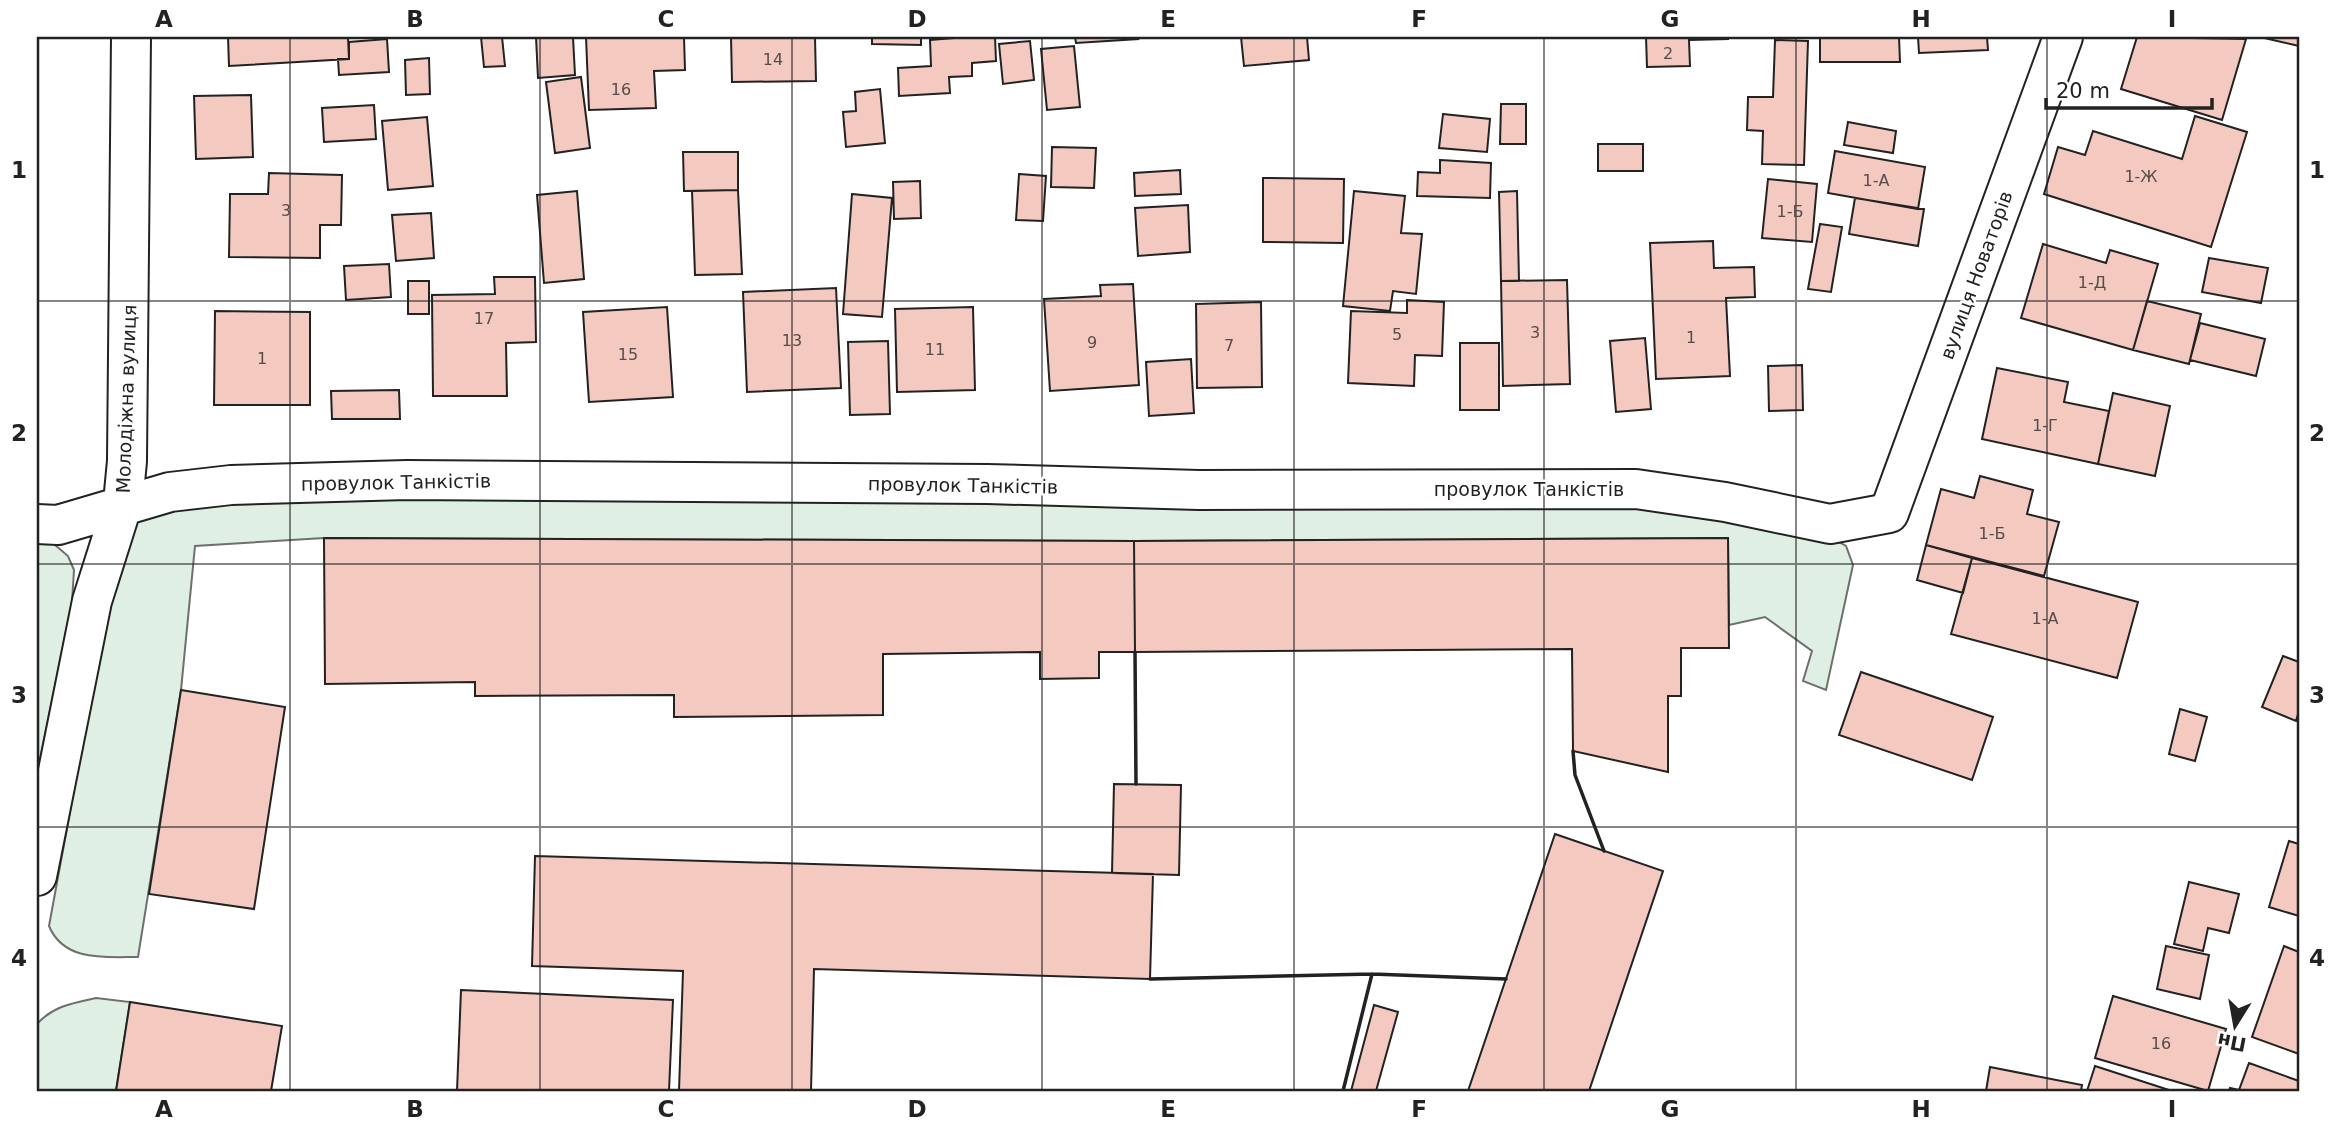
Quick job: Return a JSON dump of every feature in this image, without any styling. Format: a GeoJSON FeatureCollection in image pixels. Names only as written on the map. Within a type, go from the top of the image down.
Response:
{"type":"FeatureCollection","features":[{"type":"Feature","properties":{"kind":"street","name":"Молодіжна вулиця"},"geometry":{"type":"LineString","coordinates":[[37,876],[92,601],[123,503],[127,461],[131,37]]}},
{"type":"Feature","properties":{"kind":"street","name":"вулиця Новаторів"},"geometry":{"type":"LineString","coordinates":[[1889,513],[2063,37]]}},
{"type":"Feature","properties":{"kind":"street","name":"провулок Танкістів"},"geometry":{"type":"LineString","coordinates":[[37,524],[58,525],[123,503],[170,492],[231,485],[407,480],[987,484],[1199,490],[1636,489],[1725,502],[1830,524],[1889,513]]}},
{"type":"Feature","properties":{"kind":"green space"},"geometry":{"type":"Polygon","coordinates":[[[230,498],[1631,504],[1828,536],[1846,546],[1853,565],[1826,690],[1803,681],[1812,651],[1765,617],[1729,625],[1728,538],[1134,541],[324,538],[195,546],[181,690],[138,957],[99,957],[75,952],[56,938],[49,926],[108,606],[136,523],[145,515],[230,498]]]}},
{"type":"Feature","properties":{"kind":"green space"},"geometry":{"type":"Polygon","coordinates":[[[37,537],[48,539],[68,556],[74,570],[72,602],[37,774],[37,537]]]}},
{"type":"Feature","properties":{"kind":"green space"},"geometry":{"type":"Polygon","coordinates":[[[96,998],[130,1002],[116,1091],[37,1091],[37,1024],[57,1009],[96,998]]]}},
{"type":"Feature","properties":{"kind":"building"},"geometry":{"type":"Polygon","coordinates":[[[228,37],[348,37],[349,59],[229,66],[228,37]]]}},
{"type":"Feature","properties":{"kind":"building"},"geometry":{"type":"Polygon","coordinates":[[[481,37],[502,37],[505,66],[484,67],[481,37]]]}},
{"type":"Feature","properties":{"kind":"building"},"geometry":{"type":"Polygon","coordinates":[[[536,37],[573,37],[575,75],[538,78],[536,37]]]}},
{"type":"Feature","properties":{"kind":"building"},"geometry":{"type":"Polygon","coordinates":[[[586,37],[684,37],[685,70],[654,71],[656,108],[589,110],[586,37]]]}},
{"type":"Feature","properties":{"kind":"building"},"geometry":{"type":"Polygon","coordinates":[[[731,37],[815,37],[816,81],[732,82],[731,37]]]}},
{"type":"Feature","properties":{"kind":"building"},"geometry":{"type":"Polygon","coordinates":[[[872,37],[921,37],[921,45],[872,44],[872,37]]]}},
{"type":"Feature","properties":{"kind":"building"},"geometry":{"type":"Polygon","coordinates":[[[995,37],[996,61],[972,63],[972,76],[949,77],[950,93],[899,96],[898,68],[931,66],[930,40],[995,37]]]}},
{"type":"Feature","properties":{"kind":"building"},"geometry":{"type":"Polygon","coordinates":[[[1075,37],[1137,37],[1138,39],[1076,43],[1075,37]]]}},
{"type":"Feature","properties":{"kind":"building"},"geometry":{"type":"Polygon","coordinates":[[[1241,37],[1307,37],[1309,60],[1244,66],[1241,37]]]}},
{"type":"Feature","properties":{"kind":"building"},"geometry":{"type":"Polygon","coordinates":[[[1646,37],[1728,39],[1689,40],[1690,66],[1647,67],[1646,37]]]}},
{"type":"Feature","properties":{"kind":"building"},"geometry":{"type":"Polygon","coordinates":[[[1820,37],[1899,37],[1900,62],[1820,62],[1820,37]]]}},
{"type":"Feature","properties":{"kind":"building"},"geometry":{"type":"Polygon","coordinates":[[[1918,37],[1987,37],[1988,50],[1919,53],[1918,37]]]}},
{"type":"Feature","properties":{"kind":"building"},"geometry":{"type":"Polygon","coordinates":[[[2137,37],[2246,39],[2222,120],[2121,89],[2137,37]]]}},
{"type":"Feature","properties":{"kind":"building"},"geometry":{"type":"Polygon","coordinates":[[[2260,37],[2299,37],[2299,46],[2260,37]]]}},
{"type":"Feature","properties":{"kind":"building"},"geometry":{"type":"Polygon","coordinates":[[[387,39],[389,72],[339,75],[338,59],[349,59],[349,42],[387,39]]]}},
{"type":"Feature","properties":{"kind":"building"},"geometry":{"type":"Polygon","coordinates":[[[1775,40],[1808,41],[1804,165],[1762,164],[1763,131],[1747,130],[1748,97],[1773,97],[1775,40]]]}},
{"type":"Feature","properties":{"kind":"building"},"geometry":{"type":"Polygon","coordinates":[[[1030,41],[1034,80],[1003,84],[999,44],[1030,41]]]}},
{"type":"Feature","properties":{"kind":"building"},"geometry":{"type":"Polygon","coordinates":[[[1074,46],[1080,107],[1047,110],[1041,49],[1074,46]]]}},
{"type":"Feature","properties":{"kind":"building"},"geometry":{"type":"Polygon","coordinates":[[[429,58],[430,94],[406,95],[405,60],[429,58]]]}},
{"type":"Feature","properties":{"kind":"building"},"geometry":{"type":"Polygon","coordinates":[[[581,77],[590,148],[555,153],[546,82],[581,77]]]}},
{"type":"Feature","properties":{"kind":"building"},"geometry":{"type":"Polygon","coordinates":[[[880,89],[885,143],[846,147],[843,112],[856,111],[855,92],[880,89]]]}},
{"type":"Feature","properties":{"kind":"building"},"geometry":{"type":"Polygon","coordinates":[[[251,95],[253,157],[196,159],[194,96],[251,95]]]}},
{"type":"Feature","properties":{"kind":"building"},"geometry":{"type":"Polygon","coordinates":[[[1501,104],[1526,104],[1526,144],[1500,144],[1501,104]]]}},
{"type":"Feature","properties":{"kind":"building"},"geometry":{"type":"Polygon","coordinates":[[[374,105],[376,139],[324,142],[322,108],[374,105]]]}},
{"type":"Feature","properties":{"kind":"building"},"geometry":{"type":"Polygon","coordinates":[[[1443,114],[1490,119],[1487,152],[1439,148],[1443,114]]]}},
{"type":"Feature","properties":{"kind":"building"},"geometry":{"type":"Polygon","coordinates":[[[2195,116],[2247,132],[2211,247],[2044,194],[2058,147],[2085,155],[2093,131],[2182,159],[2195,116]]]}},
{"type":"Feature","properties":{"kind":"building"},"geometry":{"type":"Polygon","coordinates":[[[427,117],[433,186],[388,190],[382,121],[427,117]]]}},
{"type":"Feature","properties":{"kind":"building"},"geometry":{"type":"Polygon","coordinates":[[[1848,122],[1896,131],[1893,153],[1844,145],[1848,122]]]}},
{"type":"Feature","properties":{"kind":"building"},"geometry":{"type":"Polygon","coordinates":[[[1598,144],[1643,144],[1643,171],[1598,171],[1598,144]]]}},
{"type":"Feature","properties":{"kind":"building"},"geometry":{"type":"Polygon","coordinates":[[[1052,147],[1096,148],[1094,188],[1051,187],[1052,147]]]}},
{"type":"Feature","properties":{"kind":"building"},"geometry":{"type":"Polygon","coordinates":[[[1835,151],[1925,167],[1918,209],[1828,193],[1835,151]]]}},
{"type":"Feature","properties":{"kind":"building"},"geometry":{"type":"Polygon","coordinates":[[[683,152],[738,152],[738,190],[684,191],[683,152]]]}},
{"type":"Feature","properties":{"kind":"building"},"geometry":{"type":"Polygon","coordinates":[[[1440,160],[1491,163],[1490,198],[1417,196],[1418,172],[1440,173],[1440,160]]]}},
{"type":"Feature","properties":{"kind":"building"},"geometry":{"type":"Polygon","coordinates":[[[1180,170],[1181,194],[1135,196],[1134,173],[1180,170]]]}},
{"type":"Feature","properties":{"kind":"building"},"geometry":{"type":"Polygon","coordinates":[[[269,173],[342,175],[341,225],[320,225],[320,258],[229,257],[230,194],[268,194],[269,173]]]}},
{"type":"Feature","properties":{"kind":"building"},"geometry":{"type":"Polygon","coordinates":[[[1019,174],[1046,176],[1043,221],[1016,220],[1019,174]]]}},
{"type":"Feature","properties":{"kind":"building"},"geometry":{"type":"Polygon","coordinates":[[[1263,178],[1344,179],[1343,243],[1263,242],[1263,178]]]}},
{"type":"Feature","properties":{"kind":"building"},"geometry":{"type":"Polygon","coordinates":[[[1768,179],[1817,184],[1812,242],[1762,238],[1768,179]]]}},
{"type":"Feature","properties":{"kind":"building"},"geometry":{"type":"Polygon","coordinates":[[[920,181],[921,218],[894,219],[893,182],[920,181]]]}},
{"type":"Feature","properties":{"kind":"building"},"geometry":{"type":"Polygon","coordinates":[[[738,190],[742,274],[695,275],[692,191],[738,190]]]}},
{"type":"Feature","properties":{"kind":"building"},"geometry":{"type":"Polygon","coordinates":[[[577,191],[584,279],[544,283],[537,195],[577,191]]]}},
{"type":"Feature","properties":{"kind":"building"},"geometry":{"type":"Polygon","coordinates":[[[1354,191],[1405,196],[1401,233],[1422,234],[1416,294],[1393,291],[1390,311],[1343,306],[1354,191]]]}},
{"type":"Feature","properties":{"kind":"building"},"geometry":{"type":"Polygon","coordinates":[[[1517,191],[1519,281],[1501,281],[1499,192],[1517,191]]]}},
{"type":"Feature","properties":{"kind":"building"},"geometry":{"type":"Polygon","coordinates":[[[852,194],[892,198],[882,317],[843,314],[852,194]]]}},
{"type":"Feature","properties":{"kind":"building"},"geometry":{"type":"Polygon","coordinates":[[[1855,198],[1924,209],[1918,246],[1849,234],[1855,198]]]}},
{"type":"Feature","properties":{"kind":"building"},"geometry":{"type":"Polygon","coordinates":[[[1188,205],[1190,252],[1138,256],[1135,208],[1188,205]]]}},
{"type":"Feature","properties":{"kind":"building"},"geometry":{"type":"Polygon","coordinates":[[[431,213],[434,258],[396,261],[392,215],[431,213]]]}},
{"type":"Feature","properties":{"kind":"building"},"geometry":{"type":"Polygon","coordinates":[[[1820,224],[1842,227],[1831,292],[1808,289],[1820,224]]]}},
{"type":"Feature","properties":{"kind":"building"},"geometry":{"type":"Polygon","coordinates":[[[1713,241],[1714,268],[1754,267],[1755,297],[1726,298],[1730,376],[1656,379],[1650,243],[1713,241]]]}},
{"type":"Feature","properties":{"kind":"building"},"geometry":{"type":"Polygon","coordinates":[[[2043,244],[2106,263],[2110,250],[2158,264],[2133,350],[2021,318],[2043,244]]]}},
{"type":"Feature","properties":{"kind":"building"},"geometry":{"type":"Polygon","coordinates":[[[2209,258],[2268,268],[2261,303],[2202,292],[2209,258]]]}},
{"type":"Feature","properties":{"kind":"building"},"geometry":{"type":"Polygon","coordinates":[[[389,264],[391,297],[346,300],[344,266],[389,264]]]}},
{"type":"Feature","properties":{"kind":"building"},"geometry":{"type":"Polygon","coordinates":[[[494,277],[535,277],[536,342],[506,343],[507,396],[433,396],[432,295],[495,294],[494,277]]]}},
{"type":"Feature","properties":{"kind":"building"},"geometry":{"type":"Polygon","coordinates":[[[1567,280],[1570,384],[1503,386],[1501,281],[1567,280]]]}},
{"type":"Feature","properties":{"kind":"building"},"geometry":{"type":"Polygon","coordinates":[[[408,281],[429,281],[429,314],[408,314],[408,281]]]}},
{"type":"Feature","properties":{"kind":"building"},"geometry":{"type":"Polygon","coordinates":[[[1133,284],[1139,385],[1050,391],[1044,299],[1101,296],[1100,285],[1133,284]]]}},
{"type":"Feature","properties":{"kind":"building"},"geometry":{"type":"Polygon","coordinates":[[[836,288],[841,388],[747,392],[743,292],[836,288]]]}},
{"type":"Feature","properties":{"kind":"building"},"geometry":{"type":"Polygon","coordinates":[[[1407,300],[1444,302],[1442,356],[1415,355],[1414,386],[1348,383],[1351,311],[1407,313],[1407,300]]]}},
{"type":"Feature","properties":{"kind":"building"},"geometry":{"type":"Polygon","coordinates":[[[2147,301],[2201,314],[2189,364],[2133,350],[2147,301]]]}},
{"type":"Feature","properties":{"kind":"building"},"geometry":{"type":"Polygon","coordinates":[[[1261,302],[1262,387],[1197,388],[1196,304],[1261,302]]]}},
{"type":"Feature","properties":{"kind":"building"},"geometry":{"type":"Polygon","coordinates":[[[667,307],[673,397],[589,402],[583,312],[667,307]]]}},
{"type":"Feature","properties":{"kind":"building"},"geometry":{"type":"Polygon","coordinates":[[[973,307],[975,390],[897,392],[895,309],[973,307]]]}},
{"type":"Feature","properties":{"kind":"building"},"geometry":{"type":"Polygon","coordinates":[[[215,311],[310,312],[310,405],[214,405],[215,311]]]}},
{"type":"Feature","properties":{"kind":"building"},"geometry":{"type":"Polygon","coordinates":[[[2200,323],[2265,339],[2256,376],[2190,360],[2200,323]]]}},
{"type":"Feature","properties":{"kind":"building"},"geometry":{"type":"Polygon","coordinates":[[[1645,338],[1651,409],[1616,412],[1610,341],[1645,338]]]}},
{"type":"Feature","properties":{"kind":"building"},"geometry":{"type":"Polygon","coordinates":[[[888,341],[890,414],[850,415],[848,342],[888,341]]]}},
{"type":"Feature","properties":{"kind":"building"},"geometry":{"type":"Polygon","coordinates":[[[1460,343],[1499,343],[1499,410],[1460,410],[1460,343]]]}},
{"type":"Feature","properties":{"kind":"building"},"geometry":{"type":"Polygon","coordinates":[[[1191,359],[1194,413],[1149,416],[1146,362],[1191,359]]]}},
{"type":"Feature","properties":{"kind":"building"},"geometry":{"type":"Polygon","coordinates":[[[1802,365],[1803,410],[1769,411],[1768,366],[1802,365]]]}},
{"type":"Feature","properties":{"kind":"building"},"geometry":{"type":"Polygon","coordinates":[[[1997,368],[2068,382],[2064,402],[2109,411],[2098,464],[1982,439],[1997,368]]]}},
{"type":"Feature","properties":{"kind":"building"},"geometry":{"type":"Polygon","coordinates":[[[399,390],[400,419],[332,419],[331,391],[399,390]]]}},
{"type":"Feature","properties":{"kind":"building"},"geometry":{"type":"Polygon","coordinates":[[[2113,393],[2170,406],[2155,476],[2098,464],[2113,393]]]}},
{"type":"Feature","properties":{"kind":"building"},"geometry":{"type":"Polygon","coordinates":[[[1980,476],[2033,490],[2027,514],[2059,522],[2044,576],[1926,545],[1941,489],[1974,498],[1980,476]]]}},
{"type":"Feature","properties":{"kind":"building"},"geometry":{"type":"Polygon","coordinates":[[[324,538],[1134,541],[1135,652],[1099,652],[1099,678],[1040,679],[1040,652],[883,654],[883,715],[674,717],[674,695],[475,696],[475,682],[325,684],[324,538]]]}},
{"type":"Feature","properties":{"kind":"building"},"geometry":{"type":"Polygon","coordinates":[[[1728,538],[1729,648],[1681,648],[1681,696],[1668,696],[1668,772],[1573,751],[1572,649],[1135,652],[1134,541],[1728,538]]]}},
{"type":"Feature","properties":{"kind":"building"},"geometry":{"type":"Polygon","coordinates":[[[1926,545],[1972,558],[1963,593],[1917,580],[1926,545]]]}},
{"type":"Feature","properties":{"kind":"building"},"geometry":{"type":"Polygon","coordinates":[[[1972,558],[2138,602],[2117,678],[1951,634],[1972,558]]]}},
{"type":"Feature","properties":{"kind":"building"},"geometry":{"type":"Polygon","coordinates":[[[2283,656],[2299,662],[2299,711],[2296,721],[2262,707],[2283,656]]]}},
{"type":"Feature","properties":{"kind":"building"},"geometry":{"type":"Polygon","coordinates":[[[1861,672],[1993,717],[1972,780],[1839,735],[1861,672]]]}},
{"type":"Feature","properties":{"kind":"building"},"geometry":{"type":"Polygon","coordinates":[[[181,690],[285,707],[254,909],[149,894],[181,690]]]}},
{"type":"Feature","properties":{"kind":"building"},"geometry":{"type":"Polygon","coordinates":[[[2180,709],[2207,717],[2195,761],[2169,754],[2180,709]]]}},
{"type":"Feature","properties":{"kind":"building"},"geometry":{"type":"Polygon","coordinates":[[[1114,784],[1181,785],[1179,875],[1112,873],[1114,784]]]}},
{"type":"Feature","properties":{"kind":"building"},"geometry":{"type":"Polygon","coordinates":[[[1555,834],[1663,871],[1589,1091],[1468,1091],[1555,834]]]}},
{"type":"Feature","properties":{"kind":"building"},"geometry":{"type":"Polygon","coordinates":[[[2289,841],[2299,844],[2299,916],[2269,907],[2289,841]]]}},
{"type":"Feature","properties":{"kind":"building"},"geometry":{"type":"Polygon","coordinates":[[[535,856],[1153,874],[1150,979],[814,969],[811,1091],[679,1091],[683,971],[532,966],[535,856]]]}},
{"type":"Feature","properties":{"kind":"building"},"geometry":{"type":"Polygon","coordinates":[[[2189,882],[2239,894],[2229,933],[2208,928],[2203,951],[2174,944],[2189,882]]]}},
{"type":"Feature","properties":{"kind":"building"},"geometry":{"type":"Polygon","coordinates":[[[2166,946],[2209,955],[2200,999],[2157,989],[2166,946]]]}},
{"type":"Feature","properties":{"kind":"building"},"geometry":{"type":"Polygon","coordinates":[[[2284,946],[2299,952],[2299,1054],[2252,1037],[2284,946]]]}},
{"type":"Feature","properties":{"kind":"building"},"geometry":{"type":"Polygon","coordinates":[[[461,990],[673,1000],[669,1091],[457,1091],[461,990]]]}},
{"type":"Feature","properties":{"kind":"building"},"geometry":{"type":"Polygon","coordinates":[[[2113,996],[2226,1029],[2208,1091],[2095,1058],[2113,996]]]}},
{"type":"Feature","properties":{"kind":"building"},"geometry":{"type":"Polygon","coordinates":[[[130,1002],[282,1026],[271,1091],[116,1091],[130,1002]]]}},
{"type":"Feature","properties":{"kind":"building"},"geometry":{"type":"Polygon","coordinates":[[[1374,1005],[1398,1012],[1376,1091],[1351,1091],[1374,1005]]]}},
{"type":"Feature","properties":{"kind":"building"},"geometry":{"type":"Polygon","coordinates":[[[2249,1063],[2299,1081],[2299,1091],[2229,1091],[2230,1088],[2239,1090],[2249,1063]]]}},
{"type":"Feature","properties":{"kind":"building"},"geometry":{"type":"Polygon","coordinates":[[[2095,1066],[2169,1090],[2169,1091],[2087,1091],[2095,1066]]]}},
{"type":"Feature","properties":{"kind":"building"},"geometry":{"type":"Polygon","coordinates":[[[1990,1067],[2082,1085],[2081,1091],[1986,1091],[1990,1067]]]}},
{"type":"Feature","properties":{"kind":"wall"},"geometry":{"type":"LineString","coordinates":[[1135,652],[1136,784]]}},
{"type":"Feature","properties":{"kind":"wall"},"geometry":{"type":"LineString","coordinates":[[1573,751],[1575,775],[1604,851]]}},
{"type":"Feature","properties":{"kind":"wall"},"geometry":{"type":"LineString","coordinates":[[1150,979],[1372,974],[1506,979]]}},
{"type":"Feature","properties":{"kind":"wall"},"geometry":{"type":"LineString","coordinates":[[1343,1091],[1372,974]]}}]}
